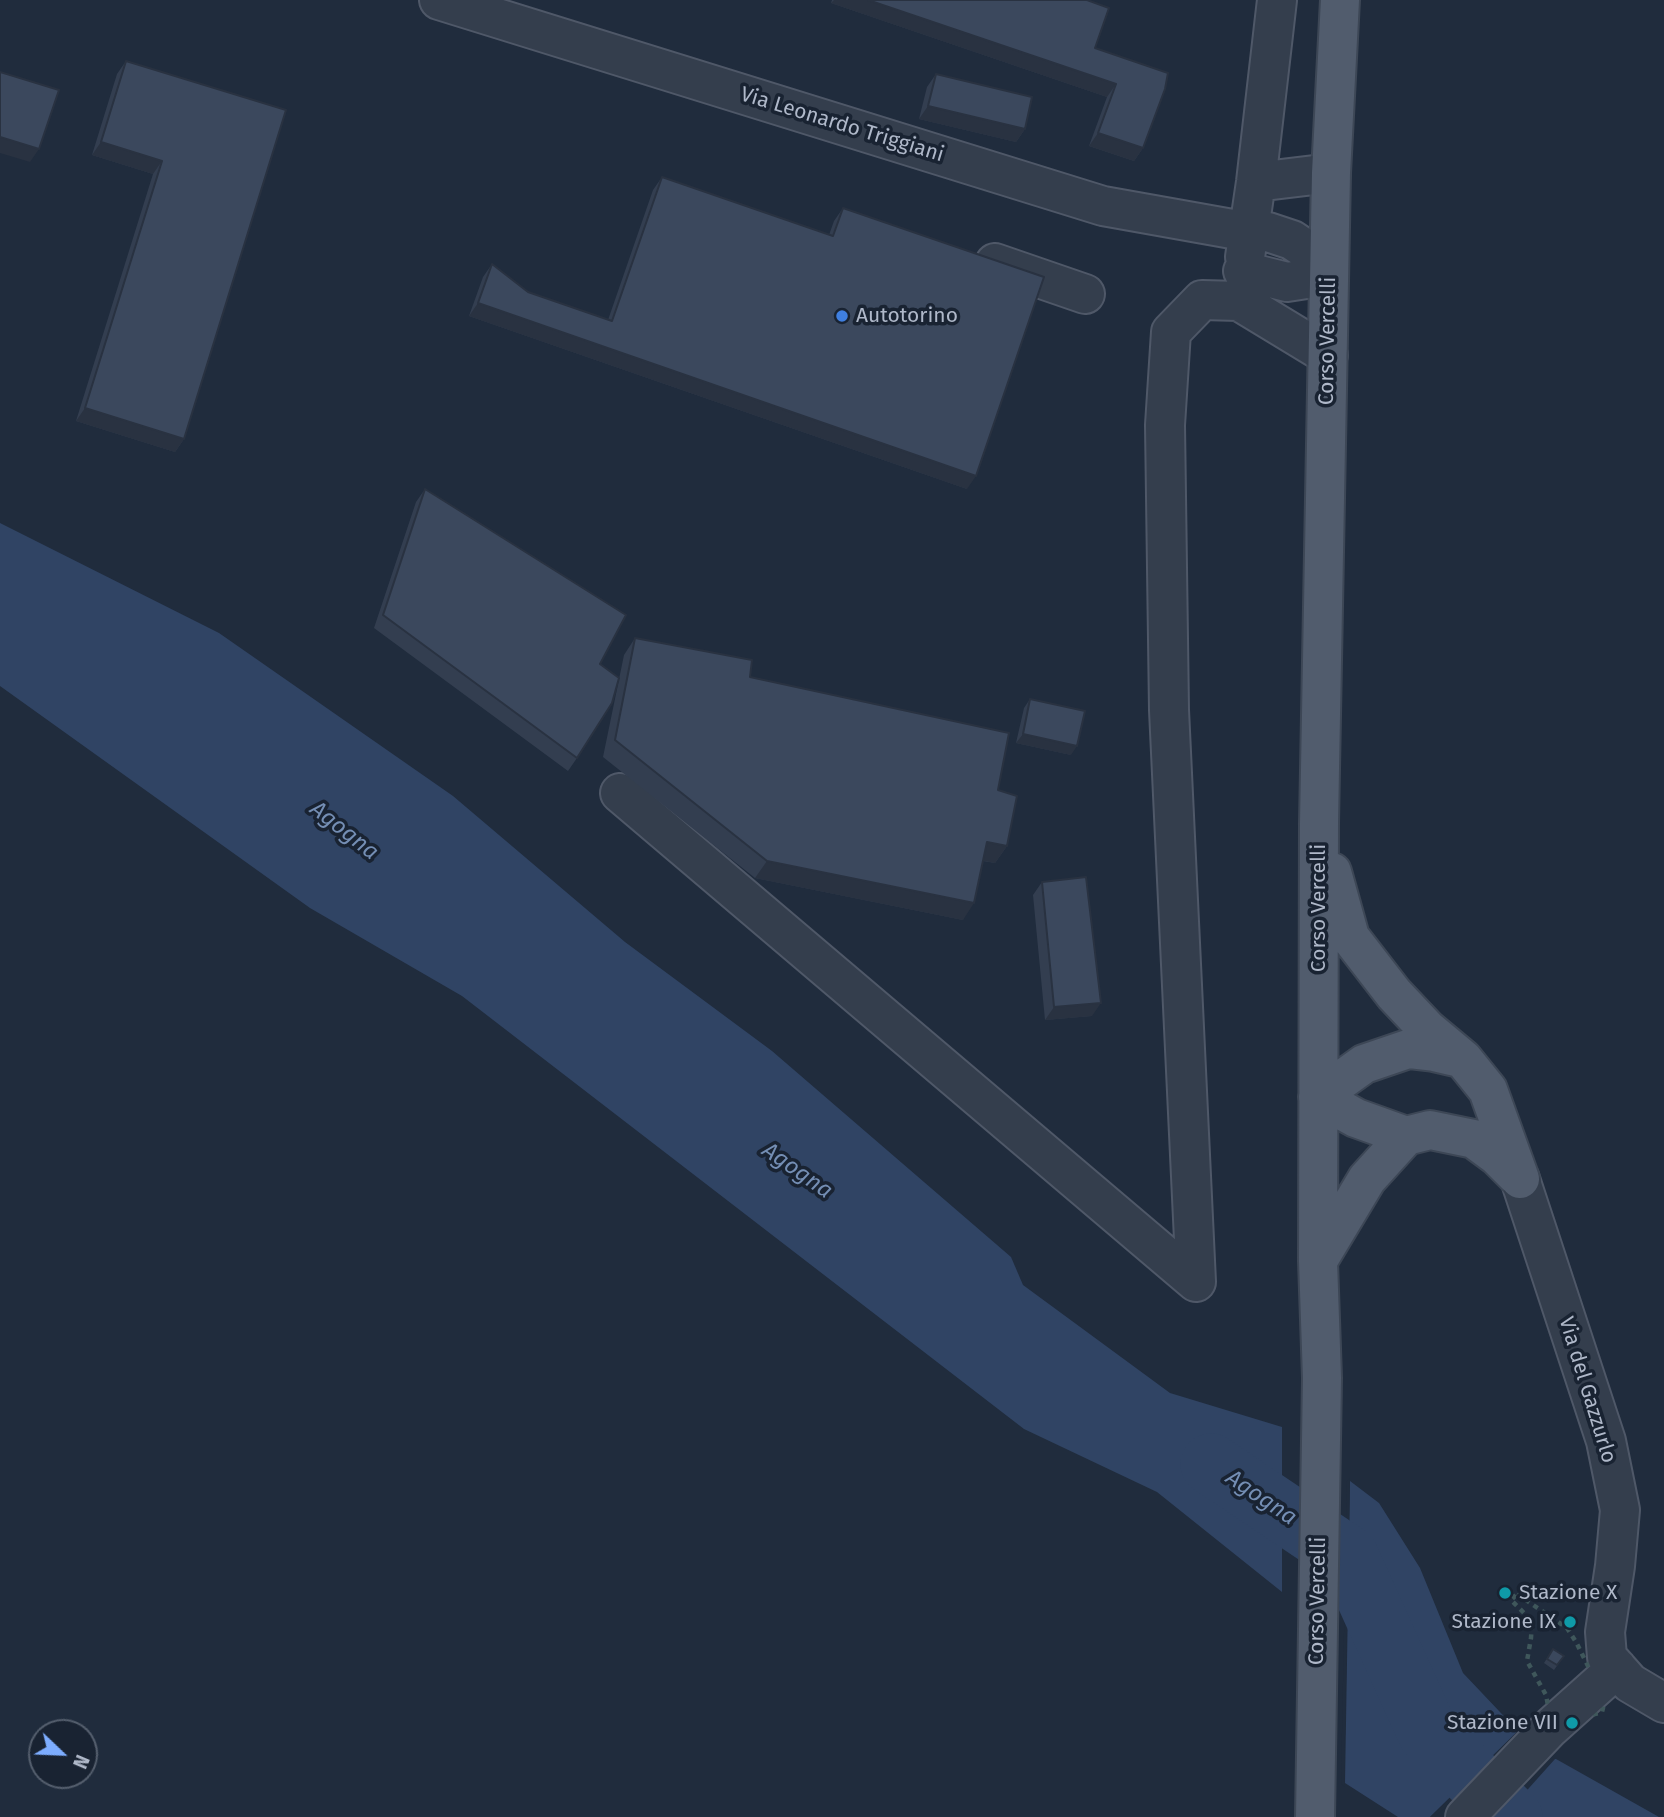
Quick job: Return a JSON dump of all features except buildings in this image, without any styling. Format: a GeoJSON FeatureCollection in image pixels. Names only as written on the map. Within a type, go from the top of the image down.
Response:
{"type":"FeatureCollection","features":[{"type":"Feature","properties":{"kind":"main road","name":"Corso Vercelli"},"geometry":{"type":"LineString","coordinates":[[1315,1817],[1322,1378],[1318,1261],[1319,822],[1331,173],[1340,0]]}},
{"type":"Feature","properties":{"kind":"main road"},"geometry":{"type":"LineString","coordinates":[[1319,822],[1350,937],[1394,995],[1427,1029],[1463,1059],[1488,1090],[1520,1179]]}},
{"type":"Feature","properties":{"kind":"main road"},"geometry":{"type":"LineString","coordinates":[[1406,1136],[1356,1118],[1318,1097],[1364,1064],[1408,1049],[1463,1059]]}},
{"type":"Feature","properties":{"kind":"main road"},"geometry":{"type":"LineString","coordinates":[[1318,1261],[1367,1179],[1406,1136],[1430,1130],[1474,1139],[1497,1156],[1520,1179]]}},
{"type":"Feature","properties":{"kind":"street","name":"Via Leonardo Triggiani"},"geometry":{"type":"LineString","coordinates":[[439,0],[1103,206],[1249,232],[1268,232],[1292,240],[1329,265]]}},
{"type":"Feature","properties":{"kind":"street"},"geometry":{"type":"LineString","coordinates":[[1241,286],[1277,0]]}},
{"type":"Feature","properties":{"kind":"street"},"geometry":{"type":"LineString","coordinates":[[1256,182],[1331,173]]}},
{"type":"Feature","properties":{"kind":"street"},"geometry":{"type":"LineString","coordinates":[[959,250],[1085,294]]}},
{"type":"Feature","properties":{"kind":"street"},"geometry":{"type":"LineString","coordinates":[[620,793],[1196,1282],[1169,710],[1165,425],[1171,332],[1202,300],[1241,286],[1312,278],[1329,265]]}},
{"type":"Feature","properties":{"kind":"street"},"geometry":{"type":"LineString","coordinates":[[1241,286],[1328,355]]}},
{"type":"Feature","properties":{"kind":"street","name":"Via del Gazzurlo"},"geometry":{"type":"LineString","coordinates":[[1520,1179],[1606,1441],[1620,1510],[1605,1632],[1608,1676],[1630,1683],[1664,1703]]}},
{"type":"Feature","properties":{"kind":"street"},"geometry":{"type":"LineString","coordinates":[[1465,1817],[1551,1727],[1608,1676]]}},
{"type":"Feature","properties":{"kind":"path"},"geometry":{"type":"LineString","coordinates":[[1517,1594],[1567,1628],[1576,1642],[1608,1676],[1602,1712],[1551,1727],[1546,1695],[1527,1661],[1532,1621],[1511,1600],[1517,1594]]}},
{"type":"Feature","properties":{"kind":"water"},"geometry":{"type":"Polygon","coordinates":[[[0,523],[219,633],[453,796],[625,942],[772,1051],[1011,1257],[1023,1285],[1170,1393],[1282,1427],[1282,1592],[1157,1492],[1024,1429],[462,996],[310,908],[0,686],[0,523]]]}},
{"type":"Feature","properties":{"kind":"water"},"geometry":{"type":"Polygon","coordinates":[[[1350,1481],[1379,1503],[1420,1568],[1463,1673],[1518,1731],[1430,1817],[1398,1817],[1345,1783],[1350,1481]]]}},
{"type":"Feature","properties":{"kind":"water"},"geometry":{"type":"Polygon","coordinates":[[[1556,1759],[1659,1817],[1503,1817],[1556,1759]]]}},
{"type":"Feature","properties":{"kind":"pier"},"geometry":{"type":"Polygon","coordinates":[[[1350,1478],[1344,1787],[1341,1783],[1347,1481],[1350,1478]]]}},
{"type":"Feature","properties":{"kind":"pier"},"geometry":{"type":"Polygon","coordinates":[[[1520,1729],[1520,1734],[1435,1817],[1430,1817],[1520,1729]]]}},
{"type":"Feature","properties":{"kind":"waterway","name":"Agogna"},"geometry":{"type":"LineString","coordinates":[[1211,1464],[1348,1556],[1428,1733],[1512,1817]]}},
{"type":"Feature","properties":{"kind":"place","name":"Autotorino"},"geometry":{"type":"Point","coordinates":[842,316]}},
{"type":"Feature","properties":{"kind":"place","name":"Stazione X"},"geometry":{"type":"Point","coordinates":[1505,1593]}},
{"type":"Feature","properties":{"kind":"place","name":"Stazione IX"},"geometry":{"type":"Point","coordinates":[1570,1622]}},
{"type":"Feature","properties":{"kind":"place","name":"Stazione VII"},"geometry":{"type":"Point","coordinates":[1572,1723]}}]}
